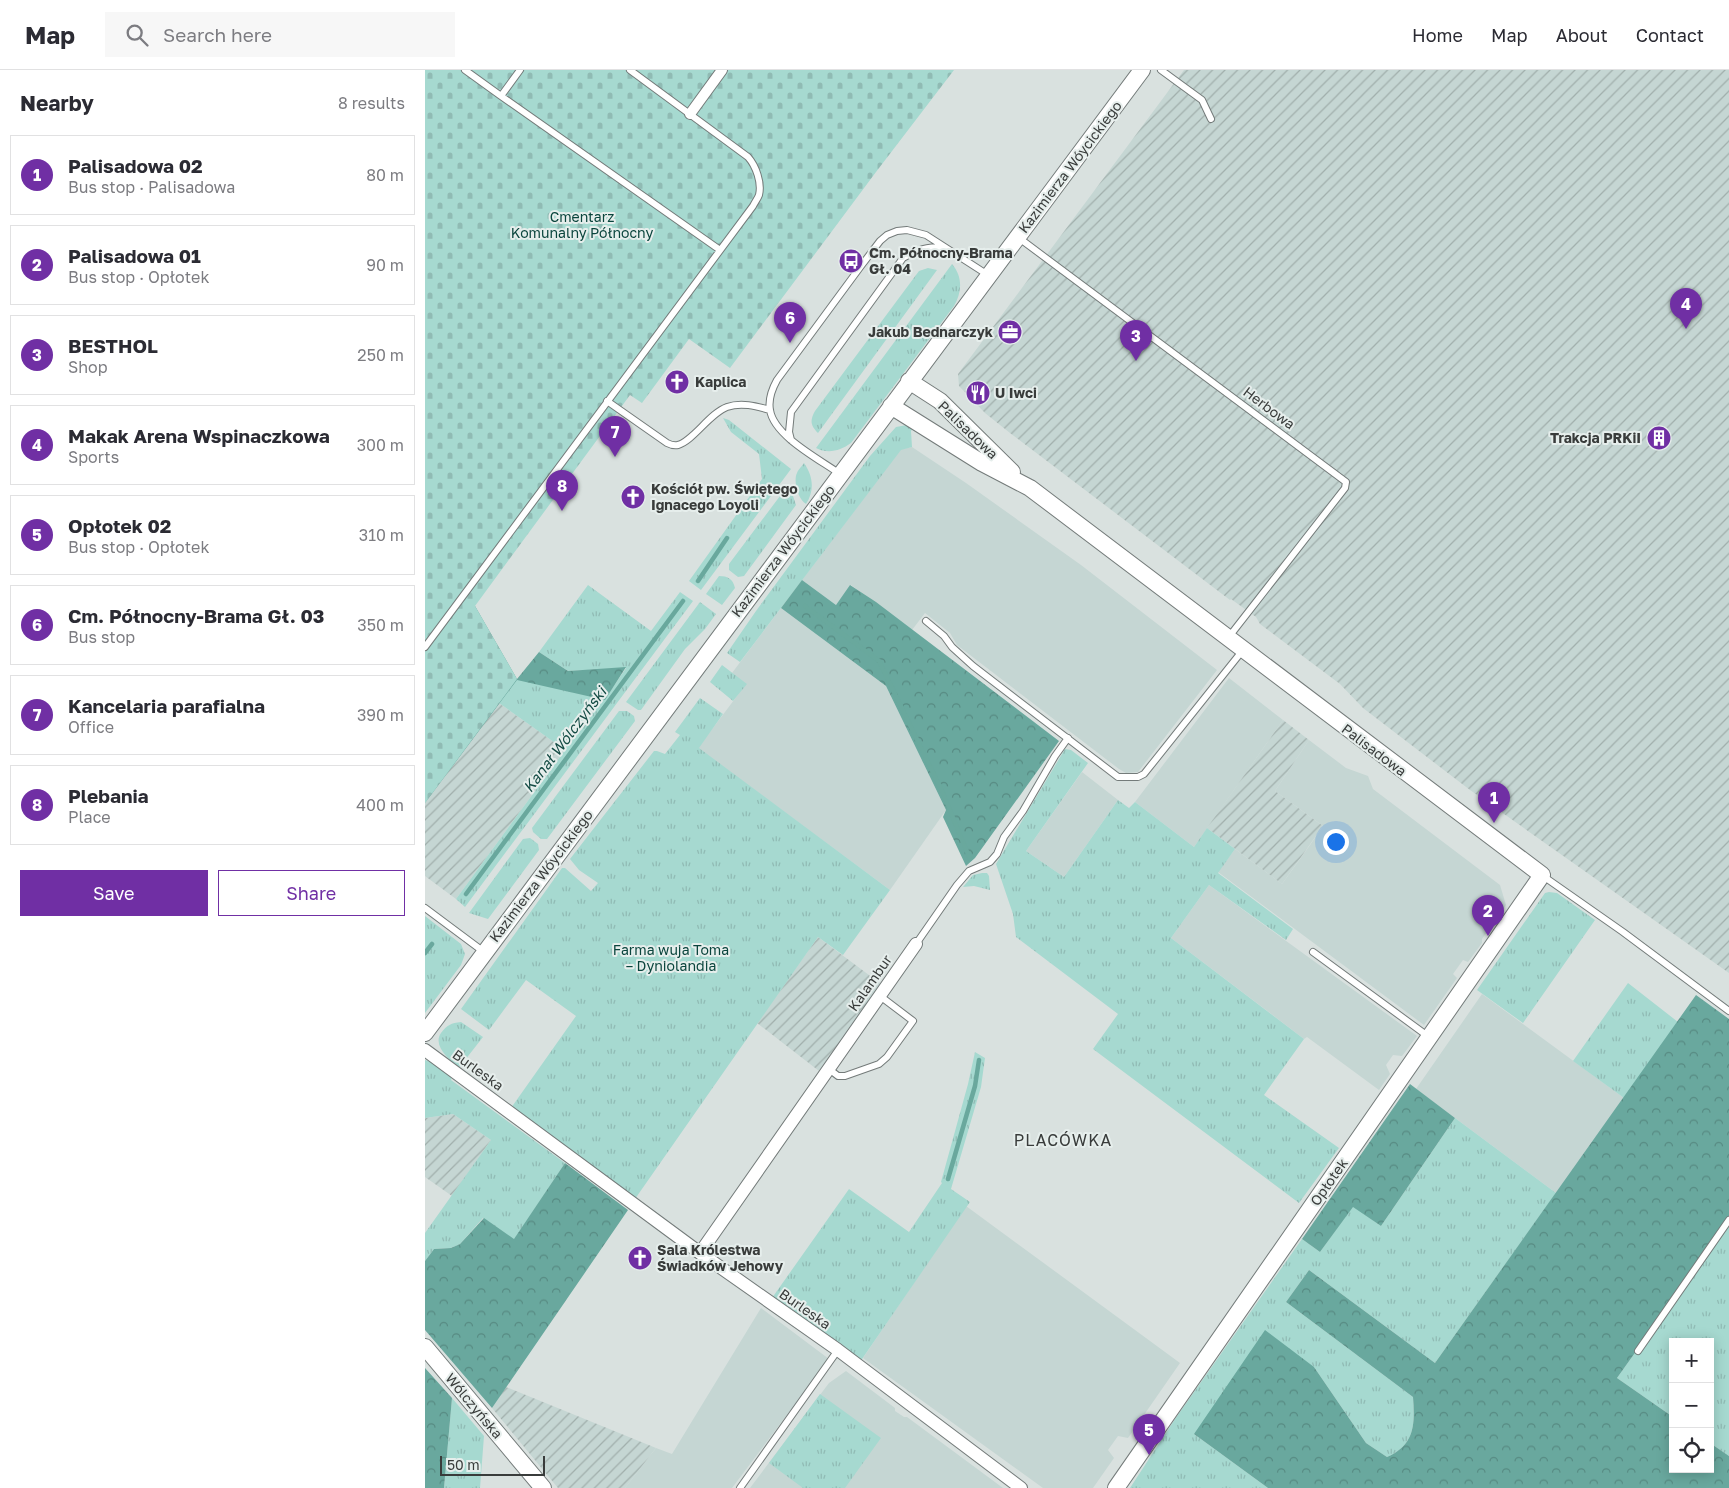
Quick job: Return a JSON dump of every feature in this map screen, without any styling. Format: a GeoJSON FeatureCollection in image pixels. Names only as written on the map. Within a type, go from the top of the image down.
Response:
{"type":"FeatureCollection","features":[{"type":"Feature","properties":{"kind":"street"},"geometry":{"type":"LineString","coordinates":[[690,114],[722,70]]}},
{"type":"Feature","properties":{"kind":"street","name":"Kazimierza Wóycickiego"},"geometry":{"type":"LineString","coordinates":[[425,1033],[1142,70]]}},
{"type":"Feature","properties":{"kind":"street","name":"Palisadowa"},"geometry":{"type":"LineString","coordinates":[[909,381],[940,401],[1022,483],[1542,875]]}},
{"type":"Feature","properties":{"kind":"street","name":"Palisadowa"},"geometry":{"type":"LineString","coordinates":[[891,406],[982,463],[1022,483]]}},
{"type":"Feature","properties":{"kind":"street","name":"Opłotek"},"geometry":{"type":"LineString","coordinates":[[1116,1488],[1542,875]]}},
{"type":"Feature","properties":{"kind":"street","name":"Kalambur"},"geometry":{"type":"LineString","coordinates":[[700,1253],[916,944]]}},
{"type":"Feature","properties":{"kind":"street","name":"Burleska"},"geometry":{"type":"LineString","coordinates":[[425,1050],[700,1253],[838,1350],[1021,1488]]}},
{"type":"Feature","properties":{"kind":"street","name":"Wólczyńska"},"geometry":{"type":"LineString","coordinates":[[425,1347],[543,1488]]}},
{"type":"Feature","properties":{"kind":"lane"},"geometry":{"type":"LineString","coordinates":[[465,70],[720,250]]}},
{"type":"Feature","properties":{"kind":"lane"},"geometry":{"type":"LineString","coordinates":[[501,96],[520,70]]}},
{"type":"Feature","properties":{"kind":"lane"},"geometry":{"type":"LineString","coordinates":[[425,647],[753,206],[759,194],[757,172],[748,157],[630,70]]}},
{"type":"Feature","properties":{"kind":"lane"},"geometry":{"type":"LineString","coordinates":[[1161,70],[1202,100],[1211,119]]}},
{"type":"Feature","properties":{"kind":"lane"},"geometry":{"type":"LineString","coordinates":[[841,474],[778,429],[770,410],[769,400],[777,380],[880,241],[887,235],[897,231],[907,230],[926,235],[989,275]]}},
{"type":"Feature","properties":{"kind":"lane","name":"Herbowa"},"geometry":{"type":"LineString","coordinates":[[1017,237],[1346,482],[1345,488],[1339,496],[1227,638]]}},
{"type":"Feature","properties":{"kind":"lane"},"geometry":{"type":"LineString","coordinates":[[791,440],[789,432],[791,412],[903,258],[926,247],[944,247]]}},
{"type":"Feature","properties":{"kind":"lane"},"geometry":{"type":"LineString","coordinates":[[607,402],[674,446],[683,443],[720,411],[728,407],[749,405],[770,410]]}},
{"type":"Feature","properties":{"kind":"lane"},"geometry":{"type":"LineString","coordinates":[[926,621],[945,636],[952,647],[973,666],[1118,777],[1138,777],[1144,774],[1243,650]]}},
{"type":"Feature","properties":{"kind":"lane","name":"Kalambur"},"geometry":{"type":"LineString","coordinates":[[916,944],[969,871],[990,862],[997,854],[1004,838],[1068,738]]}},
{"type":"Feature","properties":{"kind":"lane","name":"Palisadowa"},"geometry":{"type":"LineString","coordinates":[[1542,875],[1623,932],[1729,1011]]}},
{"type":"Feature","properties":{"kind":"lane"},"geometry":{"type":"LineString","coordinates":[[425,908],[485,952]]}},
{"type":"Feature","properties":{"kind":"lane"},"geometry":{"type":"LineString","coordinates":[[1313,952],[1429,1036]]}},
{"type":"Feature","properties":{"kind":"lane"},"geometry":{"type":"LineString","coordinates":[[829,1069],[838,1076],[845,1076],[879,1064],[887,1057],[913,1021],[880,996]]}},
{"type":"Feature","properties":{"kind":"lane"},"geometry":{"type":"LineString","coordinates":[[1639,1351],[1729,1220]]}},
{"type":"Feature","properties":{"kind":"lane"},"geometry":{"type":"LineString","coordinates":[[739,1488],[838,1350]]}},
{"type":"Feature","properties":{"kind":"shaded area"},"geometry":{"type":"Polygon","coordinates":[[[1184,70],[1729,70],[1729,973],[1470,790],[1363,708],[1340,684],[1260,624],[1256,617],[1230,600],[1010,433],[985,413],[959,386],[958,374],[1184,70]]]}},
{"type":"Feature","properties":{"kind":"shaded area"},"geometry":{"type":"Polygon","coordinates":[[[912,447],[1081,565],[1217,670],[1138,772],[1126,773],[1119,769],[957,645],[950,633],[925,613],[912,630],[851,585],[836,605],[802,580],[901,449],[912,447]]]}},
{"type":"Feature","properties":{"kind":"shaded area"},"geometry":{"type":"Polygon","coordinates":[[[781,608],[886,686],[946,810],[890,890],[698,748],[746,684],[732,673],[781,608]]]}},
{"type":"Feature","properties":{"kind":"shaded area"},"geometry":{"type":"Polygon","coordinates":[[[1229,678],[1283,720],[1194,847],[1135,802],[1229,678]]]}},
{"type":"Feature","properties":{"kind":"shaded area"},"geometry":{"type":"Polygon","coordinates":[[[499,703],[565,750],[456,899],[425,876],[425,803],[499,703]]]}},
{"type":"Feature","properties":{"kind":"shaded area"},"geometry":{"type":"Polygon","coordinates":[[[1283,720],[1309,740],[1275,791],[1323,826],[1282,884],[1207,828],[1283,720]]]}},
{"type":"Feature","properties":{"kind":"shaded area"},"geometry":{"type":"Polygon","coordinates":[[[1309,740],[1346,768],[1368,776],[1373,789],[1500,885],[1506,905],[1468,962],[1463,960],[1453,974],[1457,978],[1424,1025],[1218,872],[1235,849],[1282,884],[1310,845],[1323,826],[1275,791],[1309,740]]]}},
{"type":"Feature","properties":{"kind":"shaded area"},"geometry":{"type":"Polygon","coordinates":[[[1082,772],[1118,800],[1064,877],[1026,851],[1082,772]]]}},
{"type":"Feature","properties":{"kind":"shaded area"},"geometry":{"type":"Polygon","coordinates":[[[1209,885],[1417,1036],[1402,1056],[1393,1055],[1386,1065],[1390,1074],[1379,1090],[1307,1037],[1304,1039],[1171,938],[1209,885]]]}},
{"type":"Feature","properties":{"kind":"shaded area"},"geometry":{"type":"Polygon","coordinates":[[[818,937],[881,984],[819,1071],[757,1023],[818,937]]]}},
{"type":"Feature","properties":{"kind":"shaded area"},"geometry":{"type":"Polygon","coordinates":[[[1482,994],[1624,1098],[1556,1193],[1416,1089],[1482,994]]]}},
{"type":"Feature","properties":{"kind":"shaded area"},"geometry":{"type":"Polygon","coordinates":[[[453,1114],[491,1140],[452,1196],[425,1177],[425,1118],[453,1114]]]}},
{"type":"Feature","properties":{"kind":"shaded area"},"geometry":{"type":"Polygon","coordinates":[[[966,1206],[1180,1363],[1128,1438],[1118,1436],[1108,1450],[1114,1458],[1093,1488],[1043,1488],[863,1358],[966,1206]]]}},
{"type":"Feature","properties":{"kind":"shaded area"},"geometry":{"type":"Polygon","coordinates":[[[761,1308],[829,1359],[732,1488],[625,1488],[656,1448],[672,1454],[761,1308]]]}},
{"type":"Feature","properties":{"kind":"shaded area"},"geometry":{"type":"Polygon","coordinates":[[[846,1371],[895,1408],[895,1411],[907,1417],[1003,1488],[750,1488],[829,1383],[846,1371]]]}},
{"type":"Feature","properties":{"kind":"shaded area"},"geometry":{"type":"Polygon","coordinates":[[[506,1387],[656,1448],[625,1488],[558,1488],[492,1408],[506,1387]]]}},
{"type":"Feature","properties":{"kind":"green space","name":"Cmentarz Komunalny Północny"},"geometry":{"type":"Polygon","coordinates":[[[425,70],[954,70],[730,368],[689,339],[642,403],[630,395],[475,606],[517,679],[425,803],[425,70]]]}},
{"type":"Feature","properties":{"kind":"green space"},"geometry":{"type":"Polygon","coordinates":[[[952,264],[960,279],[959,295],[954,306],[851,443],[834,451],[816,448],[952,264]]]}},
{"type":"Feature","properties":{"kind":"green space"},"geometry":{"type":"Polygon","coordinates":[[[928,268],[937,270],[818,433],[813,427],[812,422],[815,411],[919,271],[928,268]]]}},
{"type":"Feature","properties":{"kind":"green space"},"geometry":{"type":"Polygon","coordinates":[[[723,418],[729,420],[791,469],[701,590],[689,581],[762,479],[759,454],[731,432],[723,418]]]}},
{"type":"Feature","properties":{"kind":"green space"},"geometry":{"type":"Polygon","coordinates":[[[907,425],[913,428],[911,431],[912,447],[901,450],[740,662],[727,653],[870,456],[896,427],[907,425]]]}},
{"type":"Feature","properties":{"kind":"green space"},"geometry":{"type":"Polygon","coordinates":[[[804,463],[812,483],[811,494],[806,504],[803,502],[796,485],[796,476],[804,463]]]}},
{"type":"Feature","properties":{"kind":"green space"},"geometry":{"type":"Polygon","coordinates":[[[789,484],[796,505],[744,576],[738,577],[729,570],[729,564],[789,484]]]}},
{"type":"Feature","properties":{"kind":"green space"},"geometry":{"type":"Polygon","coordinates":[[[719,576],[730,579],[735,588],[722,605],[706,594],[719,576]]]}},
{"type":"Feature","properties":{"kind":"green space"},"geometry":{"type":"Polygon","coordinates":[[[802,580],[836,605],[850,585],[876,602],[1059,741],[975,858],[966,866],[943,817],[946,810],[886,686],[781,608],[802,580]]]}},
{"type":"Feature","properties":{"kind":"green space"},"geometry":{"type":"Polygon","coordinates":[[[588,585],[651,631],[680,592],[693,601],[465,907],[456,899],[565,750],[499,703],[517,679],[605,699],[626,668],[568,671],[539,652],[588,585]]]}},
{"type":"Feature","properties":{"kind":"green space"},"geometry":{"type":"Polygon","coordinates":[[[700,602],[716,614],[705,629],[685,649],[641,710],[638,710],[626,702],[700,602]]]}},
{"type":"Feature","properties":{"kind":"green space"},"geometry":{"type":"Polygon","coordinates":[[[475,606],[517,679],[539,652],[568,671],[626,667],[605,700],[517,680],[425,803],[475,606]]]}},
{"type":"Feature","properties":{"kind":"green space"},"geometry":{"type":"Polygon","coordinates":[[[722,665],[747,684],[733,701],[710,682],[722,665]]]}},
{"type":"Feature","properties":{"kind":"green space","name":"Farma wuja Toma – Dyniolandia"},"geometry":{"type":"Polygon","coordinates":[[[700,698],[723,714],[699,748],[890,890],[843,955],[818,937],[635,1199],[511,1108],[576,1016],[526,980],[489,1030],[461,1009],[562,868],[565,868],[591,891],[598,883],[579,870],[570,859],[654,751],[665,754],[680,735],[675,732],[700,698]]]}},
{"type":"Feature","properties":{"kind":"green space"},"geometry":{"type":"Polygon","coordinates":[[[619,711],[627,711],[634,716],[635,721],[547,839],[541,839],[533,832],[532,828],[619,711]]]}},
{"type":"Feature","properties":{"kind":"green space"},"geometry":{"type":"Polygon","coordinates":[[[1065,749],[1071,750],[1088,763],[1026,851],[1064,877],[1118,800],[1129,808],[1135,802],[1194,847],[1207,828],[1235,849],[1218,873],[1293,929],[1286,940],[1209,885],[1171,938],[1304,1039],[1264,1095],[1339,1148],[1299,1203],[1093,1049],[1118,1014],[1016,937],[1013,914],[996,864],[1065,749]]]}},
{"type":"Feature","properties":{"kind":"green space"},"geometry":{"type":"Polygon","coordinates":[[[530,838],[538,844],[539,850],[488,919],[469,913],[523,839],[530,838]]]}},
{"type":"Feature","properties":{"kind":"green space"},"geometry":{"type":"Polygon","coordinates":[[[987,873],[989,876],[990,890],[974,886],[963,887],[973,875],[987,873]]]}},
{"type":"Feature","properties":{"kind":"green space"},"geometry":{"type":"Polygon","coordinates":[[[1545,893],[1557,893],[1595,920],[1523,1023],[1477,990],[1545,893]]]}},
{"type":"Feature","properties":{"kind":"green space"},"geometry":{"type":"Polygon","coordinates":[[[425,916],[461,944],[465,954],[461,965],[425,1013],[425,916]]]}},
{"type":"Feature","properties":{"kind":"green space"},"geometry":{"type":"Polygon","coordinates":[[[1628,983],[1678,1022],[1624,1098],[1573,1061],[1628,983]]]}},
{"type":"Feature","properties":{"kind":"green space"},"geometry":{"type":"Polygon","coordinates":[[[1696,995],[1729,1019],[1729,1221],[1617,1378],[1669,1414],[1669,1473],[1714,1473],[1714,1446],[1729,1456],[1729,1488],[1268,1488],[1194,1434],[1265,1330],[1314,1367],[1366,1443],[1387,1457],[1396,1452],[1408,1440],[1413,1425],[1413,1397],[1286,1302],[1309,1270],[1435,1363],[1696,995]]]}},
{"type":"Feature","properties":{"kind":"green space"},"geometry":{"type":"Polygon","coordinates":[[[461,1022],[483,1037],[458,1069],[443,1052],[440,1047],[439,1038],[447,1026],[461,1022]]]}},
{"type":"Feature","properties":{"kind":"green space"},"geometry":{"type":"Polygon","coordinates":[[[975,1052],[985,1058],[981,1087],[951,1189],[970,1202],[860,1362],[772,1298],[849,1189],[909,1232],[942,1183],[975,1052]]]}},
{"type":"Feature","properties":{"kind":"green space"},"geometry":{"type":"Polygon","coordinates":[[[425,1060],[431,1062],[452,1077],[451,1080],[565,1163],[514,1240],[483,1218],[460,1244],[451,1248],[434,1249],[425,1261],[425,1233],[491,1140],[453,1114],[425,1118],[425,1060]]]}},
{"type":"Feature","properties":{"kind":"green space"},"geometry":{"type":"Polygon","coordinates":[[[1410,1084],[1455,1118],[1381,1226],[1353,1207],[1320,1252],[1302,1239],[1410,1084]]]}},
{"type":"Feature","properties":{"kind":"green space"},"geometry":{"type":"Polygon","coordinates":[[[1455,1118],[1556,1193],[1435,1363],[1309,1270],[1286,1302],[1413,1397],[1413,1425],[1408,1440],[1403,1446],[1387,1457],[1366,1443],[1314,1367],[1194,1434],[1268,1488],[1130,1488],[1175,1419],[1302,1239],[1320,1252],[1353,1206],[1381,1226],[1455,1118]]]}},
{"type":"Feature","properties":{"kind":"green space"},"geometry":{"type":"Polygon","coordinates":[[[565,1163],[628,1210],[492,1408],[425,1330],[425,1261],[434,1249],[451,1248],[460,1244],[484,1218],[514,1239],[565,1163]]]}},
{"type":"Feature","properties":{"kind":"green space"},"geometry":{"type":"Polygon","coordinates":[[[1729,1221],[1729,1456],[1714,1446],[1714,1338],[1669,1338],[1669,1414],[1617,1378],[1729,1221]]]}},
{"type":"Feature","properties":{"kind":"green space"},"geometry":{"type":"Polygon","coordinates":[[[425,1368],[452,1398],[444,1488],[425,1488],[425,1368]]]}},
{"type":"Feature","properties":{"kind":"green space"},"geometry":{"type":"Polygon","coordinates":[[[820,1394],[881,1438],[845,1488],[803,1488],[769,1463],[820,1394]]]}},
{"type":"Feature","properties":{"kind":"green space"},"geometry":{"type":"Polygon","coordinates":[[[452,1398],[484,1436],[480,1488],[444,1488],[452,1398]]]}},
{"type":"Feature","properties":{"kind":"waterway","name":"Kanał Wólczyński"},"geometry":{"type":"LineString","coordinates":[[698,581],[727,538]]}},
{"type":"Feature","properties":{"kind":"waterway","name":"Kanał Wólczyński"},"geometry":{"type":"LineString","coordinates":[[466,894],[683,601]]}},
{"type":"Feature","properties":{"kind":"waterway"},"geometry":{"type":"LineString","coordinates":[[805,606],[879,661],[942,791],[970,859]]}},
{"type":"Feature","properties":{"kind":"waterway","name":"Kanał Wólczyński"},"geometry":{"type":"LineString","coordinates":[[425,953],[432,944]]}},
{"type":"Feature","properties":{"kind":"waterway"},"geometry":{"type":"LineString","coordinates":[[948,1179],[975,1086],[979,1060]]}},
{"type":"Feature","properties":{"kind":"place","name":"Cm. Północny-Brama Gł. 04"},"geometry":{"type":"Point","coordinates":[851,261]}},
{"type":"Feature","properties":{"kind":"place","name":"Makak Arena Wspinaczkowa"},"geometry":{"type":"Point","coordinates":[1686,329]}},
{"type":"Feature","properties":{"kind":"place","name":"Jakub Bednarczyk"},"geometry":{"type":"Point","coordinates":[1010,332]}},
{"type":"Feature","properties":{"kind":"place","name":"Cm. Północny-Brama Gł. 03"},"geometry":{"type":"Point","coordinates":[790,343]}},
{"type":"Feature","properties":{"kind":"place","name":"BESTHOL"},"geometry":{"type":"Point","coordinates":[1136,361]}},
{"type":"Feature","properties":{"kind":"place","name":"Kaplica"},"geometry":{"type":"Point","coordinates":[677,382]}},
{"type":"Feature","properties":{"kind":"place","name":"U Iwci"},"geometry":{"type":"Point","coordinates":[978,393]}},
{"type":"Feature","properties":{"kind":"place","name":"Trakcja PRKiI"},"geometry":{"type":"Point","coordinates":[1659,438]}},
{"type":"Feature","properties":{"kind":"place","name":"Kancelaria parafialna"},"geometry":{"type":"Point","coordinates":[615,457]}},
{"type":"Feature","properties":{"kind":"place","name":"Kościół pw. Świętego Ignacego Loyoli"},"geometry":{"type":"Point","coordinates":[633,497]}},
{"type":"Feature","properties":{"kind":"place","name":"Plebania"},"geometry":{"type":"Point","coordinates":[562,511]}},
{"type":"Feature","properties":{"kind":"place","name":"Palisadowa 02"},"geometry":{"type":"Point","coordinates":[1494,823]}},
{"type":"Feature","properties":{"kind":"place","name":"Palisadowa 01"},"geometry":{"type":"Point","coordinates":[1488,936]}},
{"type":"Feature","properties":{"kind":"place","name":"Sala Królestwa Świadków Jehowy"},"geometry":{"type":"Point","coordinates":[640,1258]}},
{"type":"Feature","properties":{"kind":"place","name":"Opłotek 02"},"geometry":{"type":"Point","coordinates":[1149,1455]}},
{"type":"Feature","properties":{"kind":"district","name":"PLACÓWKA"},"geometry":{"type":"Point","coordinates":[1063,1140]}}]}
